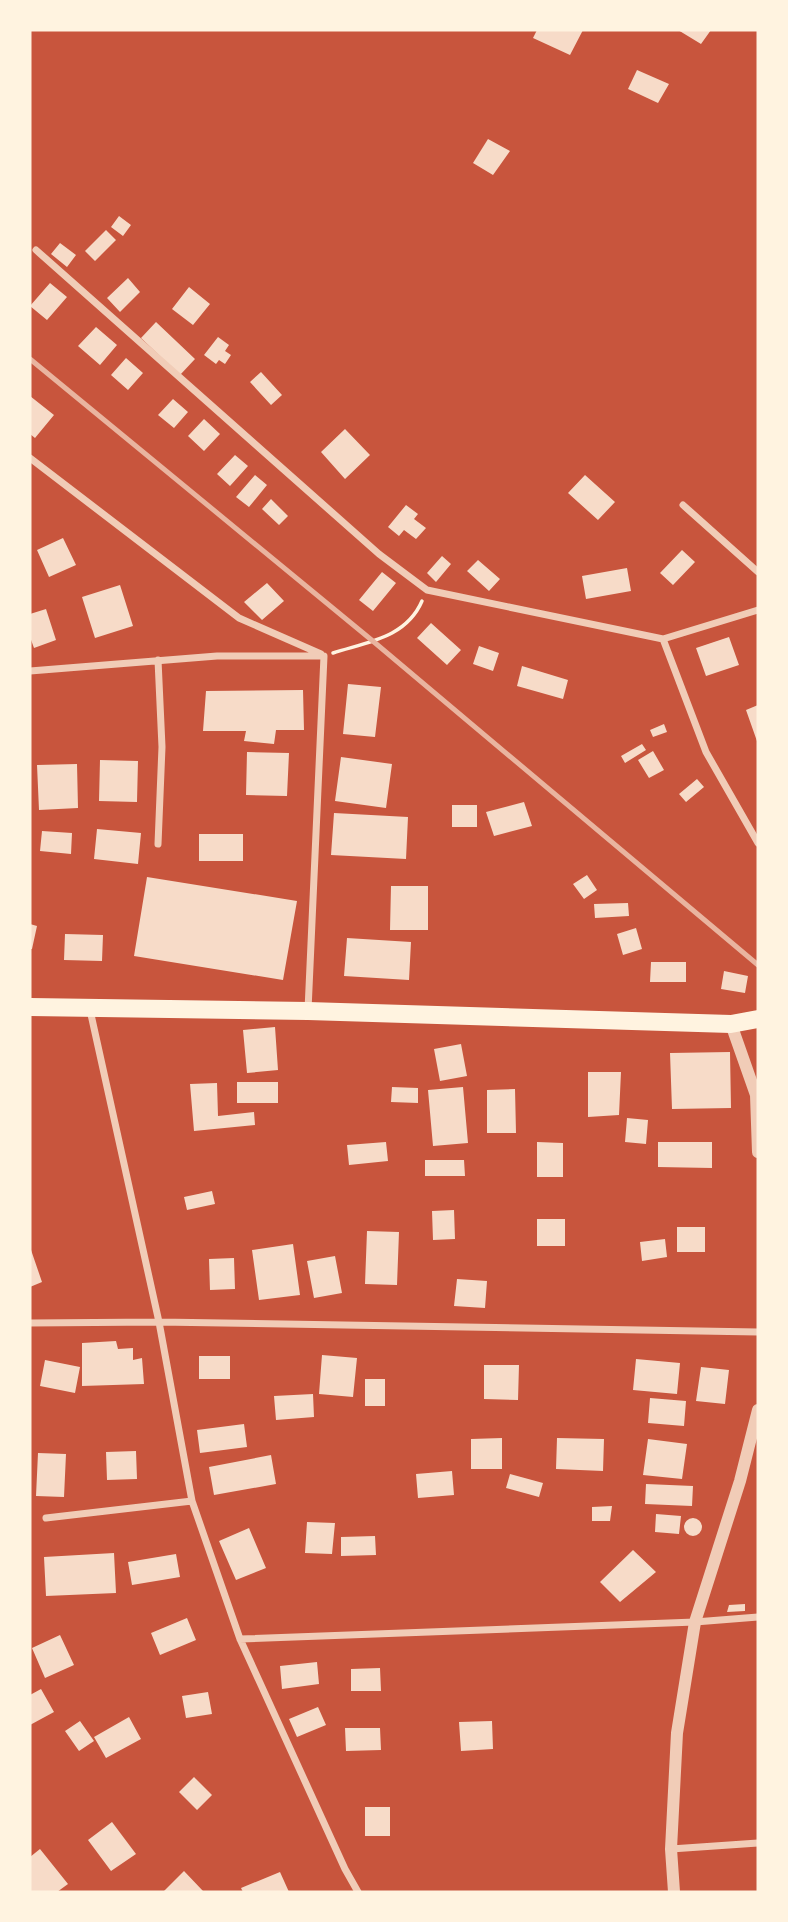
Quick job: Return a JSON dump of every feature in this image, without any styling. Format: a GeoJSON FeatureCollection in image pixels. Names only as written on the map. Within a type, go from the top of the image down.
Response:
{"type":"FeatureCollection","features":[{"type":"Feature","properties":{"kind":"highway"},"geometry":{"type":"LineString","coordinates":[[30,1007],[308,1011],[731,1024],[758,1019]]}},
{"type":"Feature","properties":{"kind":"street"},"geometry":{"type":"LineString","coordinates":[[36,250],[358,536],[427,590],[663,639],[758,610]]}},
{"type":"Feature","properties":{"kind":"street"},"geometry":{"type":"LineString","coordinates":[[30,458],[239,618],[324,656]]}},
{"type":"Feature","properties":{"kind":"street"},"geometry":{"type":"LineString","coordinates":[[683,505],[758,572]]}},
{"type":"Feature","properties":{"kind":"street"},"geometry":{"type":"LineString","coordinates":[[663,639],[706,752],[758,843]]}},
{"type":"Feature","properties":{"kind":"street"},"geometry":{"type":"LineString","coordinates":[[30,671],[218,656],[324,656]]}},
{"type":"Feature","properties":{"kind":"street"},"geometry":{"type":"LineString","coordinates":[[308,1011],[324,656]]}},
{"type":"Feature","properties":{"kind":"street"},"geometry":{"type":"LineString","coordinates":[[158,660],[162,747],[158,844]]}},
{"type":"Feature","properties":{"kind":"street"},"geometry":{"type":"LineString","coordinates":[[90,1008],[159,1322],[192,1501],[240,1639],[358,1892]]}},
{"type":"Feature","properties":{"kind":"street"},"geometry":{"type":"LineString","coordinates":[[731,1024],[757,1095],[758,1152]]}},
{"type":"Feature","properties":{"kind":"street"},"geometry":{"type":"LineString","coordinates":[[30,1323],[159,1322],[758,1332]]}},
{"type":"Feature","properties":{"kind":"street"},"geometry":{"type":"LineString","coordinates":[[674,1892],[671,1849],[677,1733],[695,1622],[744,1468],[758,1410]]}},
{"type":"Feature","properties":{"kind":"street"},"geometry":{"type":"LineString","coordinates":[[46,1518],[192,1501]]}},
{"type":"Feature","properties":{"kind":"street"},"geometry":{"type":"LineString","coordinates":[[240,1639],[695,1622],[758,1617]]}},
{"type":"Feature","properties":{"kind":"street"},"geometry":{"type":"LineString","coordinates":[[671,1849],[758,1843]]}},
{"type":"Feature","properties":{"kind":"path"},"geometry":{"type":"LineString","coordinates":[[324,656],[374,642],[398,631],[418,610],[427,590]]}},
{"type":"Feature","properties":{"kind":"building"},"geometry":{"type":"Polygon","coordinates":[[[537,30],[583,30],[570,55],[533,38],[537,30]]]}},
{"type":"Feature","properties":{"kind":"building"},"geometry":{"type":"Polygon","coordinates":[[[678,30],[711,30],[701,44],[678,30]]]}},
{"type":"Feature","properties":{"kind":"building"},"geometry":{"type":"Polygon","coordinates":[[[637,70],[669,84],[658,103],[628,89],[637,70]]]}},
{"type":"Feature","properties":{"kind":"building"},"geometry":{"type":"Polygon","coordinates":[[[488,139],[510,151],[493,175],[473,163],[488,139]]]}},
{"type":"Feature","properties":{"kind":"building"},"geometry":{"type":"Polygon","coordinates":[[[119,216],[131,225],[123,236],[111,227],[119,216]]]}},
{"type":"Feature","properties":{"kind":"building"},"geometry":{"type":"Polygon","coordinates":[[[106,230],[116,240],[95,261],[85,251],[106,230]]]}},
{"type":"Feature","properties":{"kind":"building"},"geometry":{"type":"Polygon","coordinates":[[[60,243],[76,255],[67,267],[51,254],[60,243]]]}},
{"type":"Feature","properties":{"kind":"building"},"geometry":{"type":"Polygon","coordinates":[[[128,278],[140,292],[120,312],[107,298],[128,278]]]}},
{"type":"Feature","properties":{"kind":"building"},"geometry":{"type":"Polygon","coordinates":[[[50,283],[67,297],[47,320],[30,306],[50,283]]]}},
{"type":"Feature","properties":{"kind":"building"},"geometry":{"type":"Polygon","coordinates":[[[189,287],[210,304],[193,325],[172,309],[189,287]]]}},
{"type":"Feature","properties":{"kind":"building"},"geometry":{"type":"Polygon","coordinates":[[[156,322],[195,359],[180,375],[141,338],[156,322]]]}},
{"type":"Feature","properties":{"kind":"building"},"geometry":{"type":"Polygon","coordinates":[[[96,327],[117,345],[100,365],[78,346],[96,327]]]}},
{"type":"Feature","properties":{"kind":"building"},"geometry":{"type":"Polygon","coordinates":[[[218,337],[229,345],[225,351],[231,355],[225,364],[219,360],[216,364],[204,355],[218,337]]]}},
{"type":"Feature","properties":{"kind":"building"},"geometry":{"type":"Polygon","coordinates":[[[126,358],[143,373],[128,390],[111,375],[126,358]]]}},
{"type":"Feature","properties":{"kind":"building"},"geometry":{"type":"Polygon","coordinates":[[[261,372],[282,395],[271,405],[250,382],[261,372]]]}},
{"type":"Feature","properties":{"kind":"building"},"geometry":{"type":"Polygon","coordinates":[[[30,396],[54,415],[35,438],[30,434],[30,396]]]}},
{"type":"Feature","properties":{"kind":"building"},"geometry":{"type":"Polygon","coordinates":[[[173,399],[188,412],[174,428],[158,415],[173,399]]]}},
{"type":"Feature","properties":{"kind":"building"},"geometry":{"type":"Polygon","coordinates":[[[204,419],[220,434],[204,451],[188,436],[204,419]]]}},
{"type":"Feature","properties":{"kind":"building"},"geometry":{"type":"Polygon","coordinates":[[[345,429],[370,455],[345,479],[321,452],[345,429]]]}},
{"type":"Feature","properties":{"kind":"building"},"geometry":{"type":"Polygon","coordinates":[[[235,455],[248,466],[230,486],[217,474],[235,455]]]}},
{"type":"Feature","properties":{"kind":"building"},"geometry":{"type":"Polygon","coordinates":[[[255,475],[267,485],[249,507],[236,497],[255,475]]]}},
{"type":"Feature","properties":{"kind":"building"},"geometry":{"type":"Polygon","coordinates":[[[585,475],[615,502],[598,520],[568,493],[585,475]]]}},
{"type":"Feature","properties":{"kind":"building"},"geometry":{"type":"Polygon","coordinates":[[[271,499],[288,516],[279,525],[262,509],[271,499]]]}},
{"type":"Feature","properties":{"kind":"building"},"geometry":{"type":"Polygon","coordinates":[[[406,505],[418,514],[414,519],[426,528],[416,539],[404,530],[399,536],[388,527],[406,505]]]}},
{"type":"Feature","properties":{"kind":"building"},"geometry":{"type":"Polygon","coordinates":[[[63,538],[76,565],[49,577],[37,550],[63,538]]]}},
{"type":"Feature","properties":{"kind":"building"},"geometry":{"type":"Polygon","coordinates":[[[682,550],[695,562],[673,585],[660,573],[682,550]]]}},
{"type":"Feature","properties":{"kind":"building"},"geometry":{"type":"Polygon","coordinates":[[[442,556],[451,564],[436,582],[427,573],[442,556]]]}},
{"type":"Feature","properties":{"kind":"building"},"geometry":{"type":"Polygon","coordinates":[[[478,560],[500,579],[489,591],[467,571],[478,560]]]}},
{"type":"Feature","properties":{"kind":"building"},"geometry":{"type":"Polygon","coordinates":[[[627,568],[631,591],[586,599],[582,576],[627,568]]]}},
{"type":"Feature","properties":{"kind":"building"},"geometry":{"type":"Polygon","coordinates":[[[382,572],[396,583],[373,611],[359,600],[382,572]]]}},
{"type":"Feature","properties":{"kind":"building"},"geometry":{"type":"Polygon","coordinates":[[[267,583],[284,601],[262,620],[244,602],[267,583]]]}},
{"type":"Feature","properties":{"kind":"building"},"geometry":{"type":"Polygon","coordinates":[[[120,585],[133,626],[95,638],[82,597],[120,585]]]}},
{"type":"Feature","properties":{"kind":"building"},"geometry":{"type":"Polygon","coordinates":[[[46,609],[56,640],[34,648],[30,637],[30,614],[46,609]]]}},
{"type":"Feature","properties":{"kind":"building"},"geometry":{"type":"Polygon","coordinates":[[[431,623],[461,650],[447,665],[417,638],[431,623]]]}},
{"type":"Feature","properties":{"kind":"building"},"geometry":{"type":"Polygon","coordinates":[[[729,637],[739,665],[706,676],[696,648],[729,637]]]}},
{"type":"Feature","properties":{"kind":"building"},"geometry":{"type":"Polygon","coordinates":[[[479,646],[499,653],[493,671],[473,664],[479,646]]]}},
{"type":"Feature","properties":{"kind":"building"},"geometry":{"type":"Polygon","coordinates":[[[522,666],[568,680],[563,699],[517,686],[522,666]]]}},
{"type":"Feature","properties":{"kind":"building"},"geometry":{"type":"Polygon","coordinates":[[[348,684],[381,687],[375,737],[343,734],[348,684]]]}},
{"type":"Feature","properties":{"kind":"building"},"geometry":{"type":"Polygon","coordinates":[[[303,690],[304,730],[276,730],[274,744],[244,741],[246,731],[203,731],[206,691],[303,690]]]}},
{"type":"Feature","properties":{"kind":"building"},"geometry":{"type":"Polygon","coordinates":[[[758,705],[758,744],[746,710],[758,705]]]}},
{"type":"Feature","properties":{"kind":"building"},"geometry":{"type":"Polygon","coordinates":[[[664,724],[667,732],[653,737],[650,730],[664,724]]]}},
{"type":"Feature","properties":{"kind":"building"},"geometry":{"type":"Polygon","coordinates":[[[642,744],[646,750],[625,763],[621,756],[642,744]]]}},
{"type":"Feature","properties":{"kind":"building"},"geometry":{"type":"Polygon","coordinates":[[[653,751],[664,770],[649,778],[638,760],[653,751]]]}},
{"type":"Feature","properties":{"kind":"building"},"geometry":{"type":"Polygon","coordinates":[[[247,752],[289,753],[287,796],[246,795],[247,752]]]}},
{"type":"Feature","properties":{"kind":"building"},"geometry":{"type":"Polygon","coordinates":[[[341,757],[392,764],[386,808],[335,801],[341,757]]]}},
{"type":"Feature","properties":{"kind":"building"},"geometry":{"type":"Polygon","coordinates":[[[100,760],[138,761],[137,802],[99,801],[100,760]]]}},
{"type":"Feature","properties":{"kind":"building"},"geometry":{"type":"Polygon","coordinates":[[[77,764],[78,808],[39,810],[37,765],[77,764]]]}},
{"type":"Feature","properties":{"kind":"building"},"geometry":{"type":"Polygon","coordinates":[[[697,779],[704,787],[686,802],[679,794],[697,779]]]}},
{"type":"Feature","properties":{"kind":"building"},"geometry":{"type":"Polygon","coordinates":[[[524,802],[532,826],[494,836],[486,812],[524,802]]]}},
{"type":"Feature","properties":{"kind":"building"},"geometry":{"type":"Polygon","coordinates":[[[452,805],[477,805],[477,827],[452,827],[452,805]]]}},
{"type":"Feature","properties":{"kind":"building"},"geometry":{"type":"Polygon","coordinates":[[[334,813],[408,817],[406,859],[331,855],[334,813]]]}},
{"type":"Feature","properties":{"kind":"building"},"geometry":{"type":"Polygon","coordinates":[[[97,829],[141,833],[138,864],[94,859],[97,829]]]}},
{"type":"Feature","properties":{"kind":"building"},"geometry":{"type":"Polygon","coordinates":[[[42,831],[72,833],[71,854],[40,851],[42,831]]]}},
{"type":"Feature","properties":{"kind":"building"},"geometry":{"type":"Polygon","coordinates":[[[199,834],[243,834],[243,861],[199,861],[199,834]]]}},
{"type":"Feature","properties":{"kind":"building"},"geometry":{"type":"Polygon","coordinates":[[[587,875],[597,890],[584,899],[573,884],[587,875]]]}},
{"type":"Feature","properties":{"kind":"building"},"geometry":{"type":"Polygon","coordinates":[[[147,877],[297,901],[283,980],[134,956],[147,877]]]}},
{"type":"Feature","properties":{"kind":"building"},"geometry":{"type":"Polygon","coordinates":[[[391,886],[428,886],[428,930],[390,930],[391,886]]]}},
{"type":"Feature","properties":{"kind":"building"},"geometry":{"type":"Polygon","coordinates":[[[628,903],[629,916],[595,918],[594,904],[628,903]]]}},
{"type":"Feature","properties":{"kind":"building"},"geometry":{"type":"Polygon","coordinates":[[[30,924],[37,926],[32,949],[30,949],[30,924]]]}},
{"type":"Feature","properties":{"kind":"building"},"geometry":{"type":"Polygon","coordinates":[[[636,928],[642,949],[623,955],[617,934],[636,928]]]}},
{"type":"Feature","properties":{"kind":"building"},"geometry":{"type":"Polygon","coordinates":[[[65,934],[103,935],[102,961],[64,960],[65,934]]]}},
{"type":"Feature","properties":{"kind":"building"},"geometry":{"type":"Polygon","coordinates":[[[347,938],[411,942],[409,980],[344,976],[347,938]]]}},
{"type":"Feature","properties":{"kind":"building"},"geometry":{"type":"Polygon","coordinates":[[[651,962],[686,962],[686,982],[650,982],[651,962]]]}},
{"type":"Feature","properties":{"kind":"building"},"geometry":{"type":"Polygon","coordinates":[[[724,971],[748,976],[745,993],[721,989],[724,971]]]}},
{"type":"Feature","properties":{"kind":"building"},"geometry":{"type":"Polygon","coordinates":[[[275,1027],[278,1070],[247,1073],[243,1030],[275,1027]]]}},
{"type":"Feature","properties":{"kind":"building"},"geometry":{"type":"Polygon","coordinates":[[[461,1044],[467,1076],[440,1081],[434,1049],[461,1044]]]}},
{"type":"Feature","properties":{"kind":"building"},"geometry":{"type":"Polygon","coordinates":[[[730,1052],[731,1108],[672,1109],[670,1053],[730,1052]]]}},
{"type":"Feature","properties":{"kind":"building"},"geometry":{"type":"Polygon","coordinates":[[[588,1072],[621,1072],[619,1115],[588,1117],[588,1072]]]}},
{"type":"Feature","properties":{"kind":"building"},"geometry":{"type":"Polygon","coordinates":[[[237,1082],[278,1082],[278,1103],[237,1103],[237,1082]]]}},
{"type":"Feature","properties":{"kind":"building"},"geometry":{"type":"Polygon","coordinates":[[[217,1083],[218,1116],[254,1112],[255,1125],[194,1131],[190,1084],[217,1083]]]}},
{"type":"Feature","properties":{"kind":"building"},"geometry":{"type":"Polygon","coordinates":[[[392,1087],[418,1088],[418,1103],[391,1102],[392,1087]]]}},
{"type":"Feature","properties":{"kind":"building"},"geometry":{"type":"Polygon","coordinates":[[[463,1087],[468,1143],[433,1146],[428,1090],[463,1087]]]}},
{"type":"Feature","properties":{"kind":"building"},"geometry":{"type":"Polygon","coordinates":[[[515,1089],[516,1133],[487,1133],[487,1090],[515,1089]]]}},
{"type":"Feature","properties":{"kind":"building"},"geometry":{"type":"Polygon","coordinates":[[[627,1118],[648,1120],[646,1144],[625,1142],[627,1118]]]}},
{"type":"Feature","properties":{"kind":"building"},"geometry":{"type":"Polygon","coordinates":[[[386,1142],[388,1161],[349,1165],[347,1145],[386,1142]]]}},
{"type":"Feature","properties":{"kind":"building"},"geometry":{"type":"Polygon","coordinates":[[[537,1142],[563,1143],[563,1177],[537,1177],[537,1142]]]}},
{"type":"Feature","properties":{"kind":"building"},"geometry":{"type":"Polygon","coordinates":[[[658,1142],[712,1142],[712,1168],[658,1167],[658,1142]]]}},
{"type":"Feature","properties":{"kind":"building"},"geometry":{"type":"Polygon","coordinates":[[[425,1160],[464,1160],[465,1176],[425,1176],[425,1160]]]}},
{"type":"Feature","properties":{"kind":"building"},"geometry":{"type":"Polygon","coordinates":[[[212,1191],[215,1204],[187,1210],[184,1197],[212,1191]]]}},
{"type":"Feature","properties":{"kind":"building"},"geometry":{"type":"Polygon","coordinates":[[[454,1210],[455,1239],[433,1240],[432,1211],[454,1210]]]}},
{"type":"Feature","properties":{"kind":"building"},"geometry":{"type":"Polygon","coordinates":[[[537,1219],[565,1219],[565,1246],[537,1246],[537,1219]]]}},
{"type":"Feature","properties":{"kind":"building"},"geometry":{"type":"Polygon","coordinates":[[[677,1227],[705,1227],[705,1252],[677,1252],[677,1227]]]}},
{"type":"Feature","properties":{"kind":"building"},"geometry":{"type":"Polygon","coordinates":[[[367,1231],[399,1232],[397,1285],[365,1284],[367,1231]]]}},
{"type":"Feature","properties":{"kind":"building"},"geometry":{"type":"Polygon","coordinates":[[[665,1239],[667,1257],[642,1261],[640,1242],[665,1239]]]}},
{"type":"Feature","properties":{"kind":"building"},"geometry":{"type":"Polygon","coordinates":[[[293,1244],[300,1295],[259,1300],[252,1250],[293,1244]]]}},
{"type":"Feature","properties":{"kind":"building"},"geometry":{"type":"Polygon","coordinates":[[[30,1247],[42,1282],[30,1287],[30,1247]]]}},
{"type":"Feature","properties":{"kind":"building"},"geometry":{"type":"Polygon","coordinates":[[[335,1256],[342,1293],[314,1298],[307,1261],[335,1256]]]}},
{"type":"Feature","properties":{"kind":"building"},"geometry":{"type":"Polygon","coordinates":[[[234,1258],[235,1289],[210,1290],[209,1259],[234,1258]]]}},
{"type":"Feature","properties":{"kind":"building"},"geometry":{"type":"Polygon","coordinates":[[[457,1279],[487,1281],[485,1308],[454,1306],[457,1279]]]}},
{"type":"Feature","properties":{"kind":"building"},"geometry":{"type":"Polygon","coordinates":[[[116,1341],[118,1349],[133,1348],[133,1360],[142,1358],[144,1384],[82,1386],[82,1343],[116,1341]]]}},
{"type":"Feature","properties":{"kind":"building"},"geometry":{"type":"Polygon","coordinates":[[[322,1355],[357,1358],[353,1397],[319,1394],[322,1355]]]}},
{"type":"Feature","properties":{"kind":"building"},"geometry":{"type":"Polygon","coordinates":[[[199,1356],[230,1356],[230,1379],[199,1379],[199,1356]]]}},
{"type":"Feature","properties":{"kind":"building"},"geometry":{"type":"Polygon","coordinates":[[[636,1359],[680,1363],[677,1394],[633,1390],[636,1359]]]}},
{"type":"Feature","properties":{"kind":"building"},"geometry":{"type":"Polygon","coordinates":[[[45,1360],[80,1367],[75,1393],[40,1386],[45,1360]]]}},
{"type":"Feature","properties":{"kind":"building"},"geometry":{"type":"Polygon","coordinates":[[[484,1365],[519,1365],[518,1400],[484,1399],[484,1365]]]}},
{"type":"Feature","properties":{"kind":"building"},"geometry":{"type":"Polygon","coordinates":[[[701,1367],[729,1370],[725,1404],[696,1401],[701,1367]]]}},
{"type":"Feature","properties":{"kind":"building"},"geometry":{"type":"Polygon","coordinates":[[[365,1379],[385,1379],[385,1406],[365,1406],[365,1379]]]}},
{"type":"Feature","properties":{"kind":"building"},"geometry":{"type":"Polygon","coordinates":[[[313,1394],[314,1417],[276,1420],[274,1396],[313,1394]]]}},
{"type":"Feature","properties":{"kind":"building"},"geometry":{"type":"Polygon","coordinates":[[[650,1398],[686,1401],[684,1426],[648,1423],[650,1398]]]}},
{"type":"Feature","properties":{"kind":"building"},"geometry":{"type":"Polygon","coordinates":[[[244,1424],[247,1447],[200,1453],[197,1430],[244,1424]]]}},
{"type":"Feature","properties":{"kind":"building"},"geometry":{"type":"Polygon","coordinates":[[[502,1438],[502,1469],[471,1469],[471,1439],[502,1438]]]}},
{"type":"Feature","properties":{"kind":"building"},"geometry":{"type":"Polygon","coordinates":[[[557,1438],[604,1439],[603,1471],[556,1469],[557,1438]]]}},
{"type":"Feature","properties":{"kind":"building"},"geometry":{"type":"Polygon","coordinates":[[[648,1439],[687,1444],[682,1479],[643,1475],[648,1439]]]}},
{"type":"Feature","properties":{"kind":"building"},"geometry":{"type":"Polygon","coordinates":[[[136,1451],[137,1479],[107,1480],[106,1452],[136,1451]]]}},
{"type":"Feature","properties":{"kind":"building"},"geometry":{"type":"Polygon","coordinates":[[[38,1453],[66,1454],[64,1497],[36,1496],[38,1453]]]}},
{"type":"Feature","properties":{"kind":"building"},"geometry":{"type":"Polygon","coordinates":[[[271,1455],[276,1484],[214,1495],[209,1467],[271,1455]]]}},
{"type":"Feature","properties":{"kind":"building"},"geometry":{"type":"Polygon","coordinates":[[[452,1471],[454,1495],[418,1498],[416,1474],[452,1471]]]}},
{"type":"Feature","properties":{"kind":"building"},"geometry":{"type":"Polygon","coordinates":[[[510,1474],[543,1483],[539,1497],[506,1488],[510,1474]]]}},
{"type":"Feature","properties":{"kind":"building"},"geometry":{"type":"Polygon","coordinates":[[[646,1484],[693,1486],[692,1506],[645,1504],[646,1484]]]}},
{"type":"Feature","properties":{"kind":"building"},"geometry":{"type":"Polygon","coordinates":[[[612,1506],[610,1521],[592,1521],[592,1507],[612,1506]]]}},
{"type":"Feature","properties":{"kind":"building"},"geometry":{"type":"Polygon","coordinates":[[[656,1514],[681,1516],[679,1534],[655,1532],[656,1514]]]}},
{"type":"Feature","properties":{"kind":"building"},"geometry":{"type":"Polygon","coordinates":[[[693,1518],[699,1521],[702,1527],[699,1533],[693,1536],[687,1533],[684,1527],[687,1521],[693,1518]]]}},
{"type":"Feature","properties":{"kind":"building"},"geometry":{"type":"Polygon","coordinates":[[[307,1522],[335,1523],[332,1554],[305,1553],[307,1522]]]}},
{"type":"Feature","properties":{"kind":"building"},"geometry":{"type":"Polygon","coordinates":[[[249,1528],[266,1568],[236,1580],[219,1541],[249,1528]]]}},
{"type":"Feature","properties":{"kind":"building"},"geometry":{"type":"Polygon","coordinates":[[[375,1536],[376,1555],[341,1556],[341,1537],[375,1536]]]}},
{"type":"Feature","properties":{"kind":"building"},"geometry":{"type":"Polygon","coordinates":[[[633,1550],[656,1572],[620,1602],[600,1582],[633,1550]]]}},
{"type":"Feature","properties":{"kind":"building"},"geometry":{"type":"Polygon","coordinates":[[[114,1553],[116,1593],[46,1596],[44,1557],[114,1553]]]}},
{"type":"Feature","properties":{"kind":"building"},"geometry":{"type":"Polygon","coordinates":[[[176,1554],[180,1577],[132,1585],[128,1562],[176,1554]]]}},
{"type":"Feature","properties":{"kind":"building"},"geometry":{"type":"Polygon","coordinates":[[[745,1604],[745,1611],[727,1612],[729,1605],[745,1604]]]}},
{"type":"Feature","properties":{"kind":"building"},"geometry":{"type":"Polygon","coordinates":[[[187,1618],[196,1640],[160,1655],[151,1633],[187,1618]]]}},
{"type":"Feature","properties":{"kind":"building"},"geometry":{"type":"Polygon","coordinates":[[[60,1635],[74,1665],[45,1678],[32,1648],[60,1635]]]}},
{"type":"Feature","properties":{"kind":"building"},"geometry":{"type":"Polygon","coordinates":[[[317,1662],[319,1684],[282,1689],[280,1666],[317,1662]]]}},
{"type":"Feature","properties":{"kind":"building"},"geometry":{"type":"Polygon","coordinates":[[[380,1668],[381,1691],[351,1691],[351,1669],[380,1668]]]}},
{"type":"Feature","properties":{"kind":"building"},"geometry":{"type":"Polygon","coordinates":[[[41,1689],[54,1712],[30,1725],[30,1695],[41,1689]]]}},
{"type":"Feature","properties":{"kind":"building"},"geometry":{"type":"Polygon","coordinates":[[[208,1692],[212,1714],[186,1718],[182,1696],[208,1692]]]}},
{"type":"Feature","properties":{"kind":"building"},"geometry":{"type":"Polygon","coordinates":[[[318,1707],[326,1725],[297,1737],[289,1719],[318,1707]]]}},
{"type":"Feature","properties":{"kind":"building"},"geometry":{"type":"Polygon","coordinates":[[[129,1717],[141,1739],[106,1758],[94,1737],[129,1717]]]}},
{"type":"Feature","properties":{"kind":"building"},"geometry":{"type":"Polygon","coordinates":[[[80,1721],[94,1741],[79,1751],[65,1731],[80,1721]]]}},
{"type":"Feature","properties":{"kind":"building"},"geometry":{"type":"Polygon","coordinates":[[[492,1721],[493,1749],[461,1751],[459,1722],[492,1721]]]}},
{"type":"Feature","properties":{"kind":"building"},"geometry":{"type":"Polygon","coordinates":[[[345,1728],[380,1728],[381,1750],[346,1751],[345,1728]]]}},
{"type":"Feature","properties":{"kind":"building"},"geometry":{"type":"Polygon","coordinates":[[[194,1777],[212,1795],[197,1810],[179,1792],[194,1777]]]}},
{"type":"Feature","properties":{"kind":"building"},"geometry":{"type":"Polygon","coordinates":[[[365,1807],[390,1807],[390,1836],[365,1836],[365,1807]]]}},
{"type":"Feature","properties":{"kind":"building"},"geometry":{"type":"Polygon","coordinates":[[[112,1822],[136,1854],[111,1871],[88,1840],[112,1822]]]}},
{"type":"Feature","properties":{"kind":"building"},"geometry":{"type":"Polygon","coordinates":[[[40,1849],[68,1884],[57,1892],[30,1892],[30,1857],[40,1849]]]}},
{"type":"Feature","properties":{"kind":"building"},"geometry":{"type":"Polygon","coordinates":[[[184,1871],[203,1891],[163,1892],[184,1871]]]}},
{"type":"Feature","properties":{"kind":"building"},"geometry":{"type":"Polygon","coordinates":[[[280,1872],[289,1892],[243,1892],[241,1888],[280,1872]]]}},
{"type":"Feature","properties":{"kind":"railway"},"geometry":{"type":"LineString","coordinates":[[30,359],[374,642],[758,965]]}}]}
